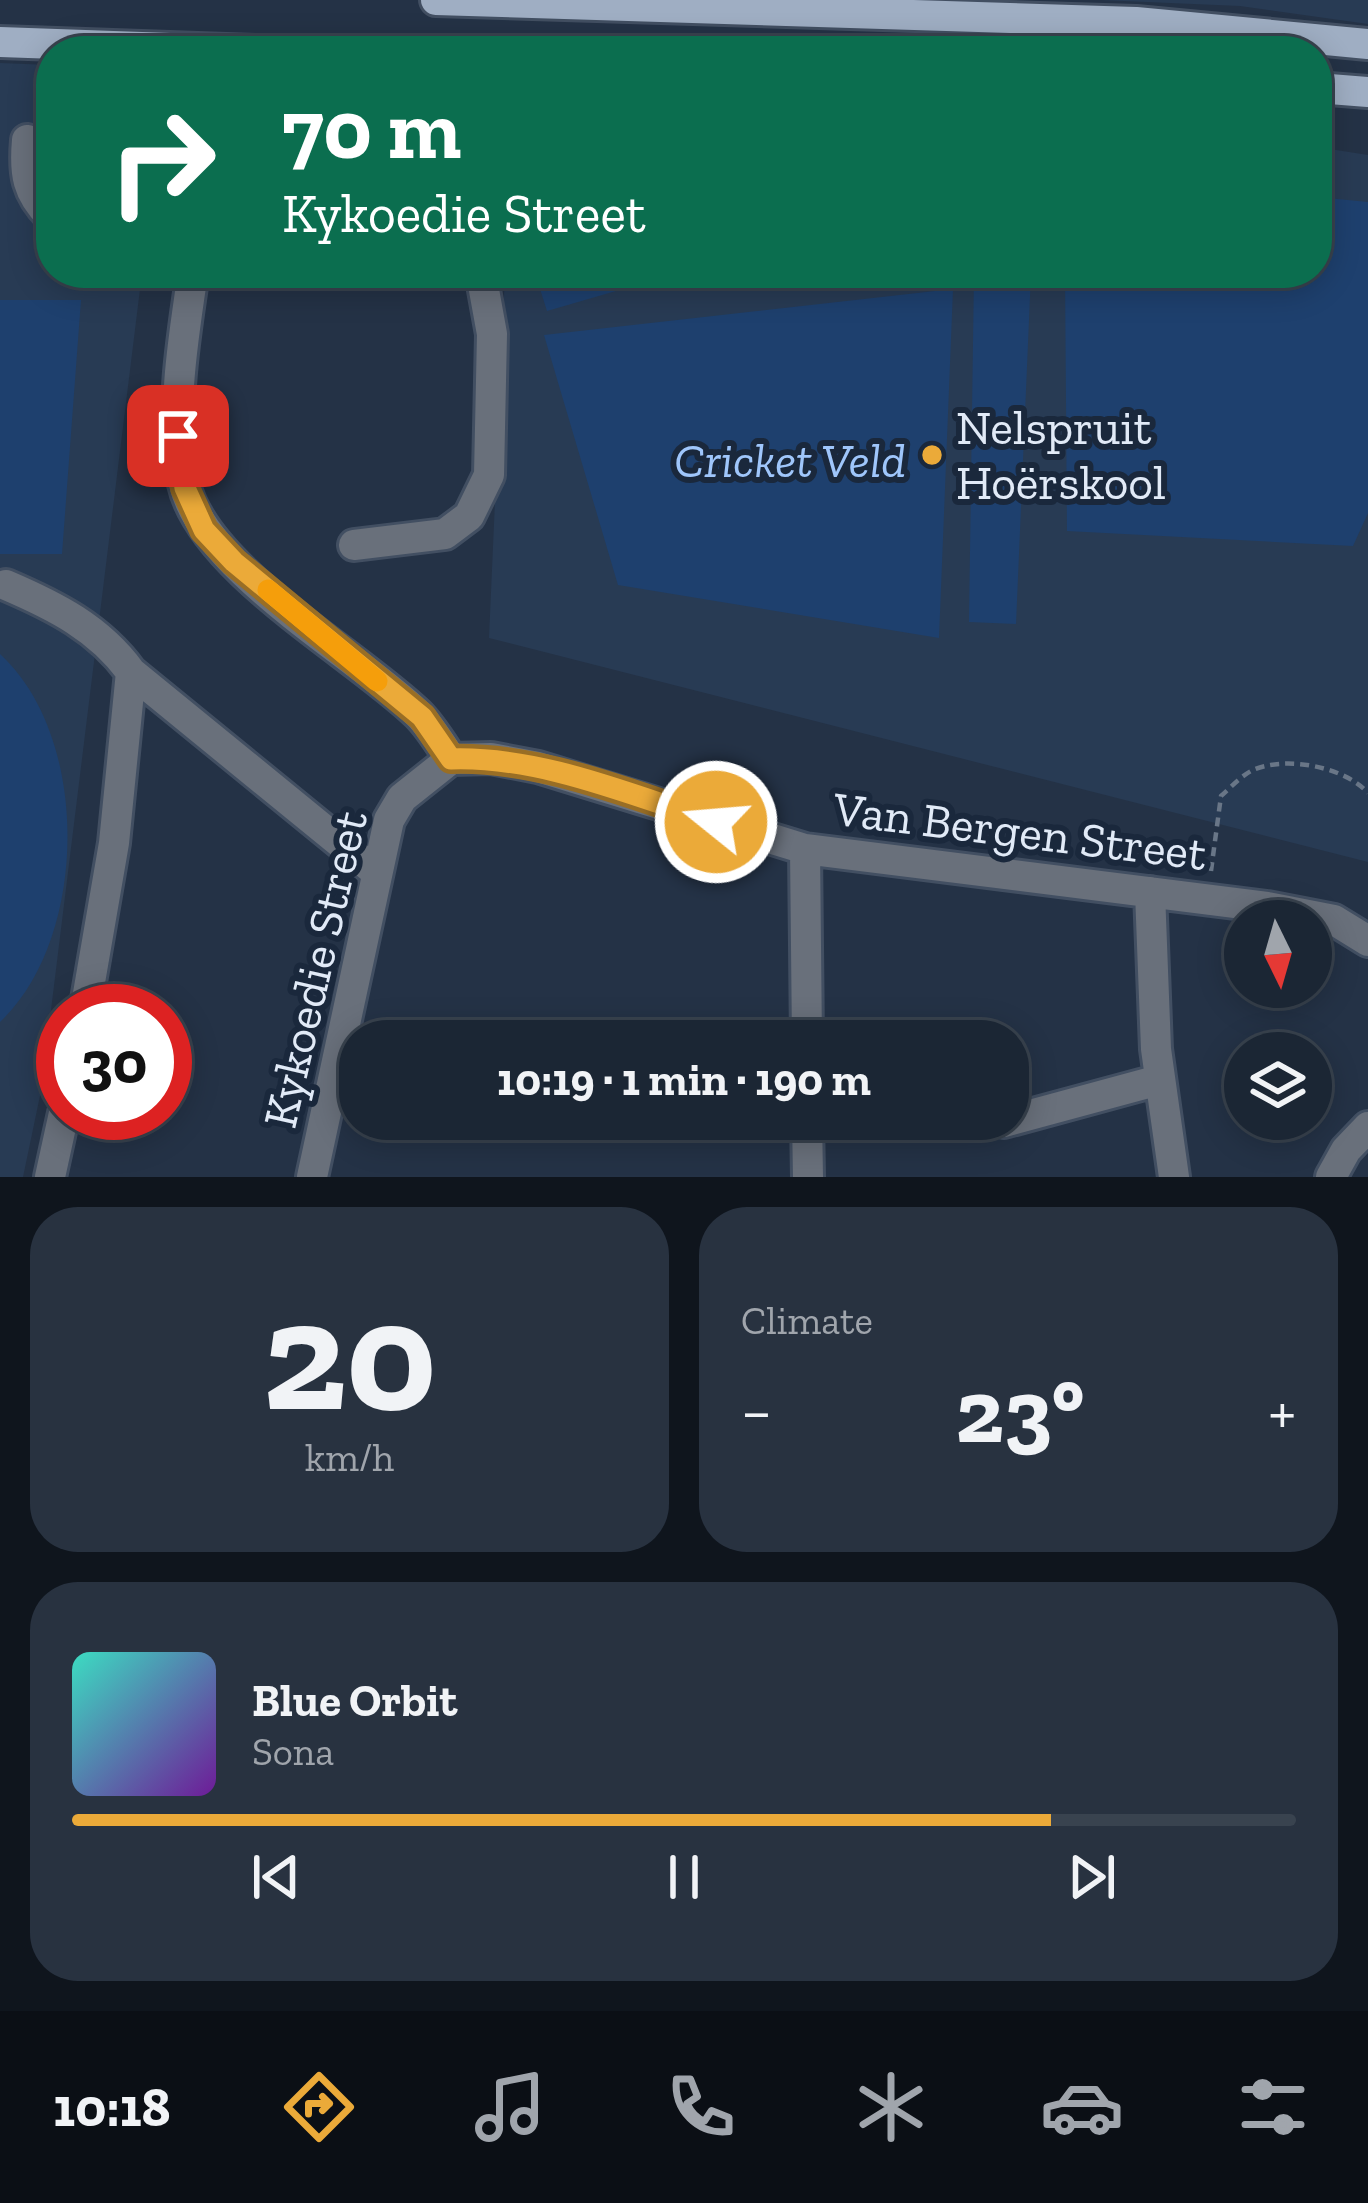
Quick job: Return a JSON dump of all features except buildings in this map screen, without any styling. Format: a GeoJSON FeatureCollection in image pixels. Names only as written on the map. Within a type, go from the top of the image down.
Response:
{"type":"FeatureCollection","features":[{"type":"Feature","properties":{"kind":"main road"},"geometry":{"type":"LineString","coordinates":[[436,0],[1136,22],[1284,36]]}},
{"type":"Feature","properties":{"kind":"main road"},"geometry":{"type":"LineString","coordinates":[[1332,41],[1368,44]]}},
{"type":"Feature","properties":{"kind":"main road"},"geometry":{"type":"LineString","coordinates":[[0,42],[36,43]]}},
{"type":"Feature","properties":{"kind":"main road"},"geometry":{"type":"LineString","coordinates":[[1332,89],[1368,92]]}},
{"type":"Feature","properties":{"kind":"street"},"geometry":{"type":"LineString","coordinates":[[27,140],[24,177],[36,201]]}},
{"type":"Feature","properties":{"kind":"street"},"geometry":{"type":"LineString","coordinates":[[192,288],[178,436],[185,488],[204,530],[234,562],[422,717],[451,759]]}},
{"type":"Feature","properties":{"kind":"street"},"geometry":{"type":"LineString","coordinates":[[354,545],[445,534],[470,516],[489,475],[492,334],[484,288]]}},
{"type":"Feature","properties":{"kind":"street"},"geometry":{"type":"LineString","coordinates":[[6,585],[61,609],[113,648],[131,672],[376,872]]}},
{"type":"Feature","properties":{"kind":"street"},"geometry":{"type":"LineString","coordinates":[[90,984],[109,884],[131,672]]}},
{"type":"Feature","properties":{"kind":"street","name":"Van Bergen Street"},"geometry":{"type":"LineString","coordinates":[[451,759],[491,758],[538,767],[805,849],[1207,899],[1334,920],[1368,941]]}},
{"type":"Feature","properties":{"kind":"street","name":"Kykoedie Street"},"geometry":{"type":"LineString","coordinates":[[312,1177],[389,820],[401,798],[451,759]]}},
{"type":"Feature","properties":{"kind":"street"},"geometry":{"type":"LineString","coordinates":[[805,849],[806,1020]]}},
{"type":"Feature","properties":{"kind":"street"},"geometry":{"type":"LineString","coordinates":[[1150,892],[1159,1080],[1174,1177]]}},
{"type":"Feature","properties":{"kind":"street"},"geometry":{"type":"LineString","coordinates":[[1029,1115],[1159,1080]]}},
{"type":"Feature","properties":{"kind":"street"},"geometry":{"type":"LineString","coordinates":[[1331,1177],[1346,1150],[1368,1126]]}},
{"type":"Feature","properties":{"kind":"street"},"geometry":{"type":"LineString","coordinates":[[50,1177],[58,1140]]}},
{"type":"Feature","properties":{"kind":"street"},"geometry":{"type":"LineString","coordinates":[[807,1140],[808,1177]]}},
{"type":"Feature","properties":{"kind":"path"},"geometry":{"type":"LineString","coordinates":[[1207,899],[1221,796],[1248,772],[1274,763],[1313,767],[1359,782],[1368,793]]}},
{"type":"Feature","properties":{"kind":"shaded area"},"geometry":{"type":"Polygon","coordinates":[[[1100,0],[1368,0],[1368,24],[1240,6],[1100,0]]]}},
{"type":"Feature","properties":{"kind":"shaded area"},"geometry":{"type":"Polygon","coordinates":[[[0,63],[36,64],[36,288],[140,288],[54,984],[36,984],[36,1115],[23,1177],[0,1177],[0,63]]]}},
{"type":"Feature","properties":{"kind":"shaded area","name":"Nelspruit Hoërskool"},"geometry":{"type":"Polygon","coordinates":[[[1332,149],[1368,155],[1368,862],[489,638],[504,288],[1332,288],[1332,149]]]}},
{"type":"Feature","properties":{"kind":"green space"},"geometry":{"type":"Polygon","coordinates":[[[1332,198],[1368,202],[1368,513],[1353,546],[1067,531],[1065,288],[1332,288],[1332,198]]]}},
{"type":"Feature","properties":{"kind":"green space"},"geometry":{"type":"Polygon","coordinates":[[[540,288],[626,288],[547,311],[540,288]]]}},
{"type":"Feature","properties":{"kind":"green space"},"geometry":{"type":"Polygon","coordinates":[[[974,288],[1030,288],[1016,624],[969,622],[974,288]]]}},
{"type":"Feature","properties":{"kind":"green space","name":"Cricket Veld"},"geometry":{"type":"Polygon","coordinates":[[[953,289],[939,638],[618,585],[544,335],[953,289]]]}},
{"type":"Feature","properties":{"kind":"green space"},"geometry":{"type":"Polygon","coordinates":[[[0,300],[81,300],[62,554],[0,554],[0,300]]]}},
{"type":"Feature","properties":{"kind":"green space"},"geometry":{"type":"Polygon","coordinates":[[[0,654],[30,690],[51,735],[63,785],[68,838],[63,891],[50,941],[29,985],[0,1022],[0,654]]]}},
{"type":"Feature","properties":{"kind":"slow traffic"},"geometry":{"type":"LineString","coordinates":[[268,590],[377,681]]}},
{"type":"Feature","properties":{"kind":"place","name":"Nelspruit Hoërskool"},"geometry":{"type":"Point","coordinates":[932,455]}},
{"type":"Feature","properties":{"kind":"route"},"geometry":{"type":"LineString","coordinates":[[178,436],[185,488],[204,530],[234,562],[422,717],[451,759],[491,758],[538,767],[716,822]]}}]}
